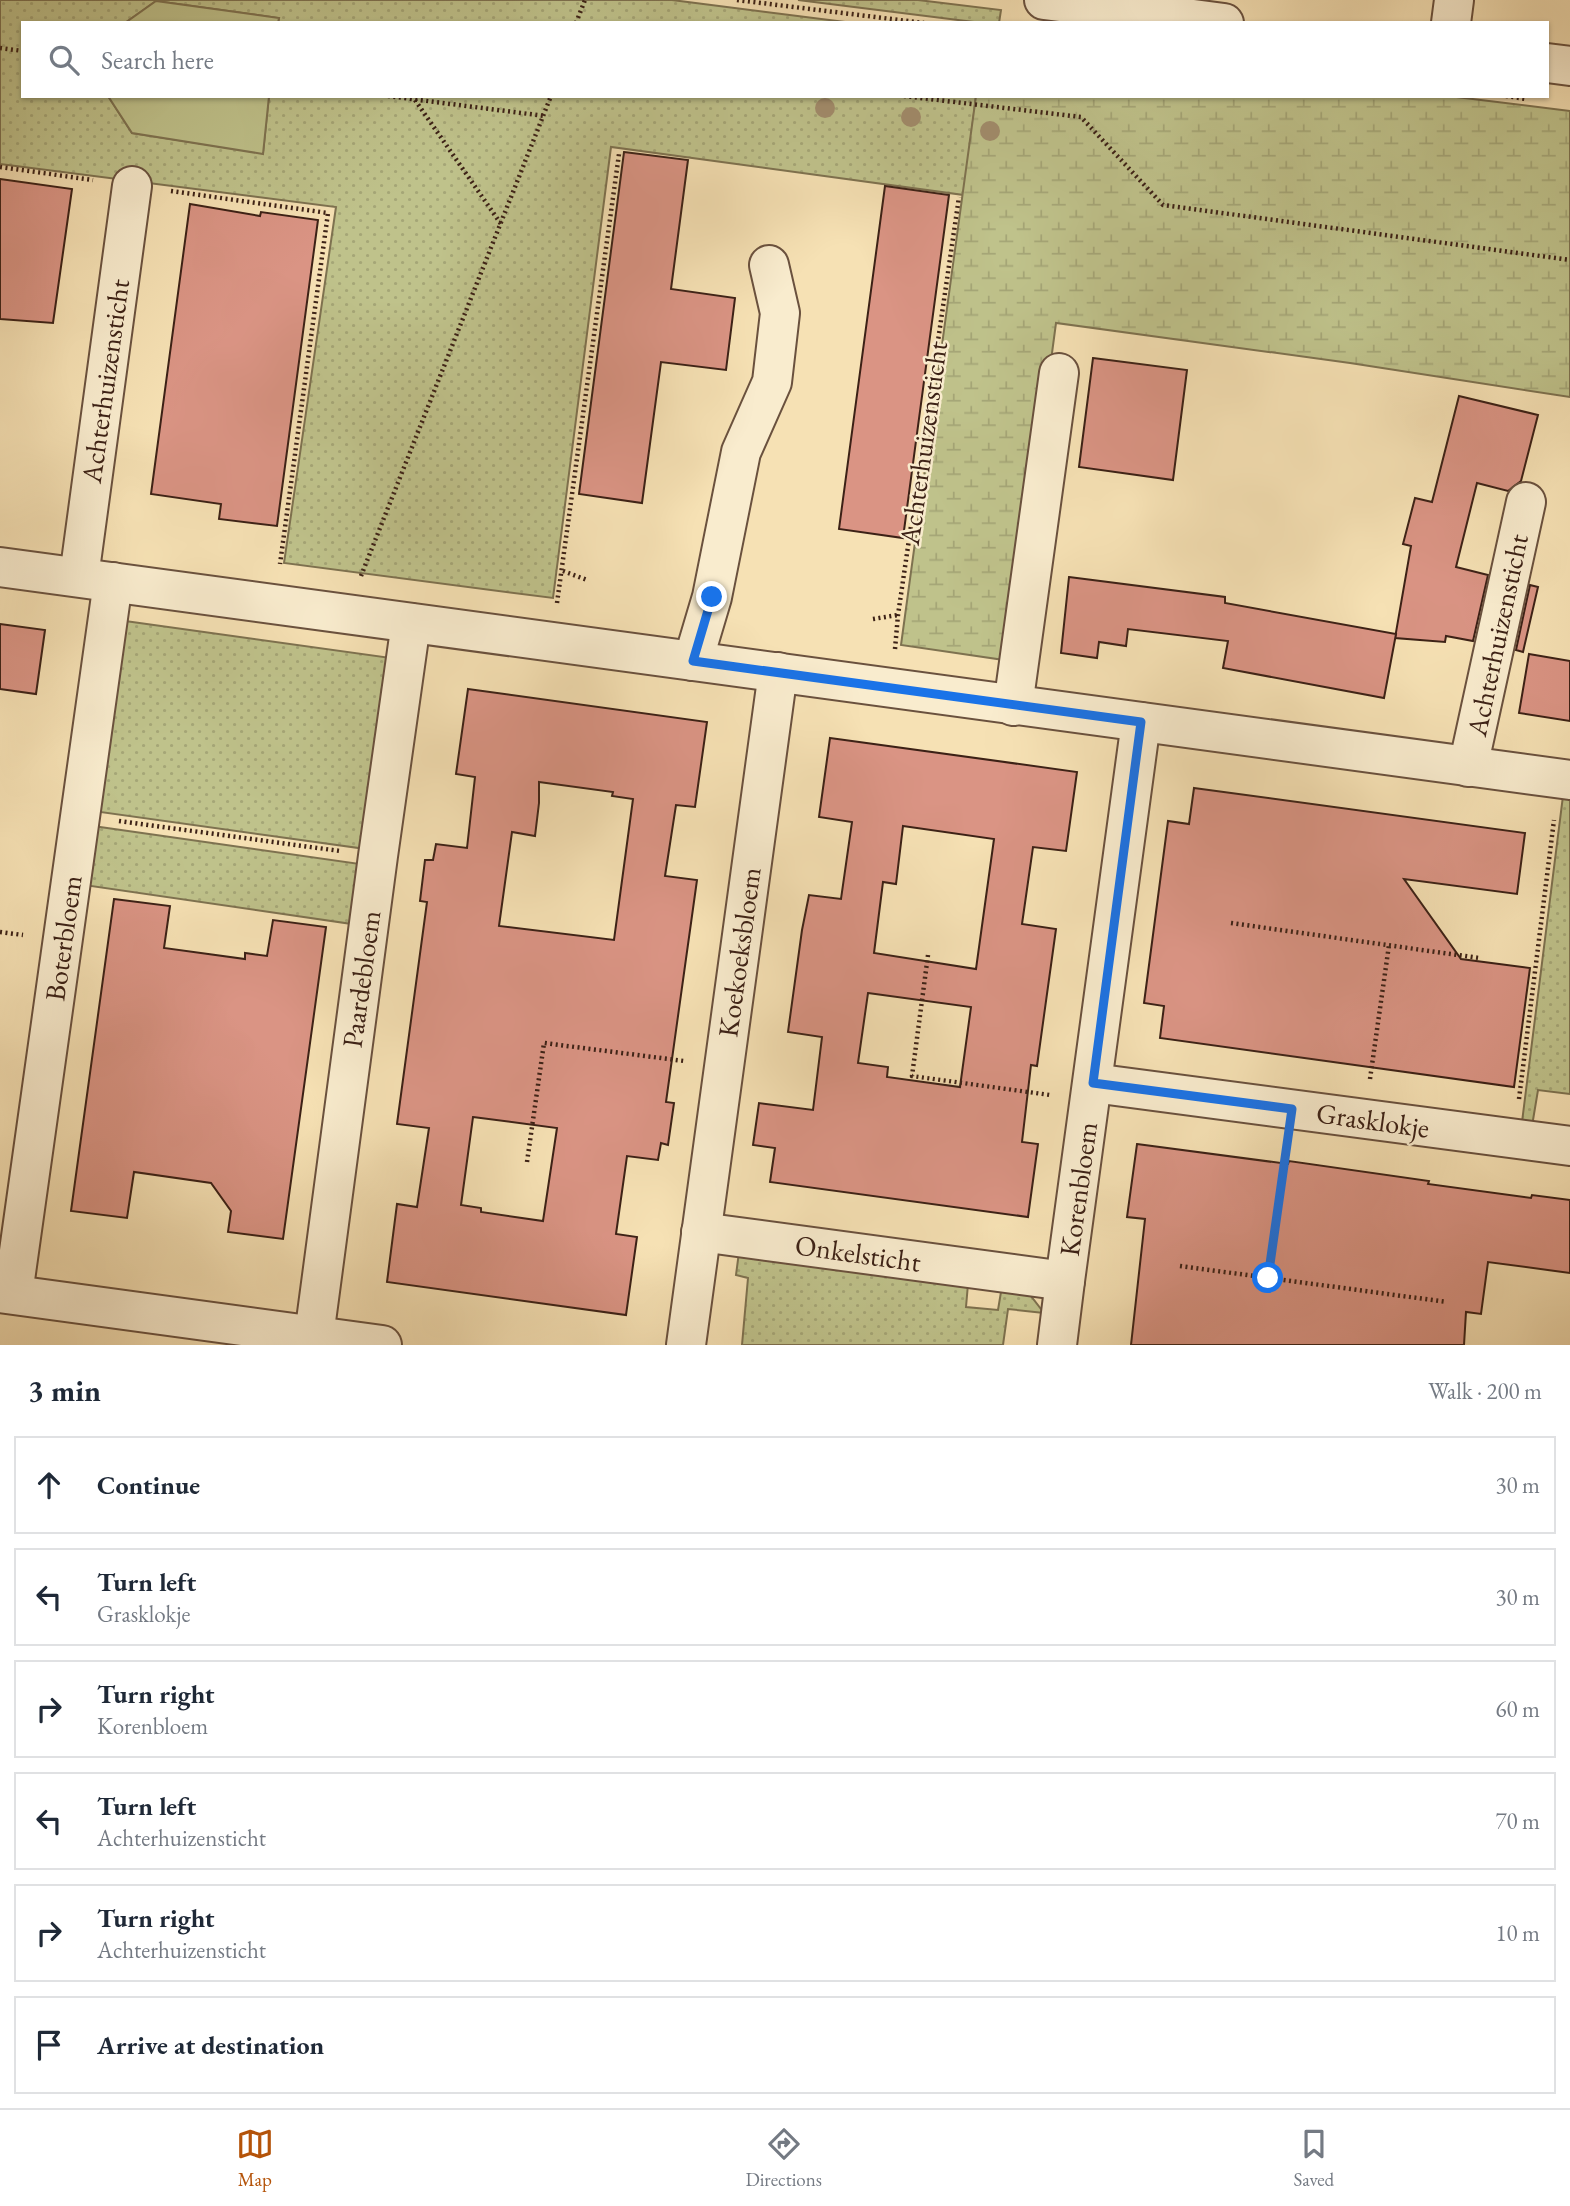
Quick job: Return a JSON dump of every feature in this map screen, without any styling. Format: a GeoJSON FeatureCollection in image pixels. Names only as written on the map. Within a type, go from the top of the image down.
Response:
{"type":"FeatureCollection","features":[{"type":"Feature","properties":{"kind":"street"},"geometry":{"type":"LineString","coordinates":[[1044,0],[1208,21]]}},
{"type":"Feature","properties":{"kind":"street"},"geometry":{"type":"LineString","coordinates":[[1451,21],[1454,0]]}},
{"type":"Feature","properties":{"kind":"street"},"geometry":{"type":"LineString","coordinates":[[1549,64],[1570,66]]}},
{"type":"Feature","properties":{"kind":"street","name":"Achterhuizensticht"},"geometry":{"type":"LineString","coordinates":[[96,579],[132,186]]}},
{"type":"Feature","properties":{"kind":"street"},"geometry":{"type":"LineString","coordinates":[[693,661],[712,597],[741,452],[772,382],[780,313],[769,265]]}},
{"type":"Feature","properties":{"kind":"street"},"geometry":{"type":"LineString","coordinates":[[1013,706],[1059,373]]}},
{"type":"Feature","properties":{"kind":"street","name":"Achterhuizensticht"},"geometry":{"type":"LineString","coordinates":[[1468,767],[1526,502]]}},
{"type":"Feature","properties":{"kind":"street","name":"Achterhuizensticht"},"geometry":{"type":"LineString","coordinates":[[0,566],[1564,779]]}},
{"type":"Feature","properties":{"kind":"street","name":"Boterbloem"},"geometry":{"type":"LineString","coordinates":[[6,1294],[80,815],[96,579]]}},
{"type":"Feature","properties":{"kind":"street","name":"Paardebloem"},"geometry":{"type":"LineString","coordinates":[[314,1336],[411,623]]}},
{"type":"Feature","properties":{"kind":"street","name":"Koekoeksbloem"},"geometry":{"type":"LineString","coordinates":[[701,1232],[778,673]]}},
{"type":"Feature","properties":{"kind":"street","name":"Korenbloem"},"geometry":{"type":"LineString","coordinates":[[1065,1281],[1141,722]]}},
{"type":"Feature","properties":{"kind":"street","name":"Grasklokje"},"geometry":{"type":"LineString","coordinates":[[1092,1092],[1292,1109],[1570,1146]]}},
{"type":"Feature","properties":{"kind":"street"},"geometry":{"type":"LineString","coordinates":[[686,1345],[701,1232]]}},
{"type":"Feature","properties":{"kind":"street","name":"Onkelsticht"},"geometry":{"type":"LineString","coordinates":[[701,1232],[1065,1281]]}},
{"type":"Feature","properties":{"kind":"street"},"geometry":{"type":"LineString","coordinates":[[1057,1345],[1065,1281]]}},
{"type":"Feature","properties":{"kind":"street"},"geometry":{"type":"LineString","coordinates":[[6,1294],[382,1345]]}},
{"type":"Feature","properties":{"kind":"path"},"geometry":{"type":"LineString","coordinates":[[577,21],[585,0]]}},
{"type":"Feature","properties":{"kind":"path"},"geometry":{"type":"LineString","coordinates":[[737,0],[908,21]]}},
{"type":"Feature","properties":{"kind":"path"},"geometry":{"type":"LineString","coordinates":[[0,48],[21,51]]}},
{"type":"Feature","properties":{"kind":"path"},"geometry":{"type":"LineString","coordinates":[[401,98],[545,116]]}},
{"type":"Feature","properties":{"kind":"path"},"geometry":{"type":"LineString","coordinates":[[357,615],[362,576],[550,98]]}},
{"type":"Feature","properties":{"kind":"path"},"geometry":{"type":"LineString","coordinates":[[920,98],[1081,117],[1163,205],[1570,260]]}},
{"type":"Feature","properties":{"kind":"path"},"geometry":{"type":"LineString","coordinates":[[414,100],[501,225]]}},
{"type":"Feature","properties":{"kind":"path"},"geometry":{"type":"LineString","coordinates":[[550,642],[563,571],[619,154]]}},
{"type":"Feature","properties":{"kind":"path","name":"Achterhuizensticht"},"geometry":{"type":"LineString","coordinates":[[892,688],[898,615],[959,197]]}},
{"type":"Feature","properties":{"kind":"path"},"geometry":{"type":"LineString","coordinates":[[274,604],[328,213]]}},
{"type":"Feature","properties":{"kind":"path"},"geometry":{"type":"LineString","coordinates":[[563,571],[587,580]]}},
{"type":"Feature","properties":{"kind":"path"},"geometry":{"type":"LineString","coordinates":[[873,619],[898,615]]}},
{"type":"Feature","properties":{"kind":"path"},"geometry":{"type":"LineString","coordinates":[[1514,1139],[1564,779]]}},
{"type":"Feature","properties":{"kind":"path"},"geometry":{"type":"LineString","coordinates":[[80,815],[378,856]]}},
{"type":"Feature","properties":{"kind":"path"},"geometry":{"type":"LineString","coordinates":[[1231,923],[1479,958]]}},
{"type":"Feature","properties":{"kind":"path"},"geometry":{"type":"LineString","coordinates":[[1364,1118],[1390,945]]}},
{"type":"Feature","properties":{"kind":"path"},"geometry":{"type":"LineString","coordinates":[[928,956],[912,1076],[1092,1092]]}},
{"type":"Feature","properties":{"kind":"path"},"geometry":{"type":"LineString","coordinates":[[527,1162],[544,1043],[724,1066]]}},
{"type":"Feature","properties":{"kind":"path"},"geometry":{"type":"LineString","coordinates":[[1268,1278],[1292,1109]]}},
{"type":"Feature","properties":{"kind":"path"},"geometry":{"type":"LineString","coordinates":[[1180,1266],[1447,1302]]}},
{"type":"Feature","properties":{"kind":"green space"},"geometry":{"type":"Polygon","coordinates":[[[0,0],[672,0],[837,21],[278,21],[279,18],[156,1],[128,21],[21,21],[21,98],[109,98],[132,133],[263,153],[269,98],[976,98],[964,195],[611,147],[553,598],[284,563],[336,207],[0,164],[0,0]]]}},
{"type":"Feature","properties":{"kind":"green space"},"geometry":{"type":"Polygon","coordinates":[[[798,0],[918,0],[1001,10],[999,21],[966,21],[798,0]]]}},
{"type":"Feature","properties":{"kind":"green space"},"geometry":{"type":"Polygon","coordinates":[[[156,1],[279,18],[278,21],[128,21],[156,1]]]}},
{"type":"Feature","properties":{"kind":"green space"},"geometry":{"type":"Polygon","coordinates":[[[109,98],[269,98],[263,154],[132,133],[109,98]]]}},
{"type":"Feature","properties":{"kind":"green space"},"geometry":{"type":"Polygon","coordinates":[[[976,98],[1464,98],[1570,111],[1570,397],[1350,363],[1056,323],[1011,661],[901,645],[976,98]]]}},
{"type":"Feature","properties":{"kind":"green space"},"geometry":{"type":"Polygon","coordinates":[[[118,620],[391,658],[366,849],[93,811],[118,620]]]}},
{"type":"Feature","properties":{"kind":"green space"},"geometry":{"type":"Polygon","coordinates":[[[1563,796],[1570,797],[1570,1094],[1538,1090],[1532,1126],[1522,1122],[1563,796]]]}},
{"type":"Feature","properties":{"kind":"green space"},"geometry":{"type":"Polygon","coordinates":[[[93,826],[360,864],[352,924],[84,885],[93,826]]]}},
{"type":"Feature","properties":{"kind":"green space"},"geometry":{"type":"Polygon","coordinates":[[[739,1252],[968,1284],[966,1307],[998,1310],[1002,1286],[1027,1291],[1044,1313],[1008,1309],[1003,1345],[742,1345],[748,1278],[736,1275],[739,1252]]]}},
{"type":"Feature","properties":{"kind":"building"},"geometry":{"type":"Polygon","coordinates":[[[624,152],[688,160],[671,289],[735,298],[726,370],[661,362],[642,503],[579,494],[624,152]]]}},
{"type":"Feature","properties":{"kind":"building"},"geometry":{"type":"Polygon","coordinates":[[[0,179],[72,189],[53,323],[0,319],[0,179]]]}},
{"type":"Feature","properties":{"kind":"building"},"geometry":{"type":"Polygon","coordinates":[[[885,186],[949,195],[903,538],[839,529],[885,186]]]}},
{"type":"Feature","properties":{"kind":"building"},"geometry":{"type":"Polygon","coordinates":[[[190,204],[260,216],[261,212],[318,220],[277,526],[219,519],[221,504],[151,494],[190,204]]]}},
{"type":"Feature","properties":{"kind":"building"},"geometry":{"type":"Polygon","coordinates":[[[1093,358],[1187,370],[1173,480],[1079,467],[1093,358]]]}},
{"type":"Feature","properties":{"kind":"building"},"geometry":{"type":"Polygon","coordinates":[[[1459,396],[1538,415],[1521,481],[1508,491],[1477,483],[1456,567],[1488,575],[1473,641],[1446,636],[1445,642],[1395,638],[1411,546],[1403,544],[1415,498],[1432,502],[1459,396]]]}},
{"type":"Feature","properties":{"kind":"building"},"geometry":{"type":"Polygon","coordinates":[[[1069,577],[1225,597],[1225,603],[1396,634],[1384,698],[1223,668],[1228,641],[1128,629],[1126,646],[1099,642],[1097,658],[1061,653],[1069,577]]]}},
{"type":"Feature","properties":{"kind":"building"},"geometry":{"type":"Polygon","coordinates":[[[1530,585],[1538,587],[1523,652],[1516,650],[1530,585]]]}},
{"type":"Feature","properties":{"kind":"building"},"geometry":{"type":"Polygon","coordinates":[[[0,624],[45,630],[36,694],[0,689],[0,624]]]}},
{"type":"Feature","properties":{"kind":"building"},"geometry":{"type":"Polygon","coordinates":[[[1529,654],[1570,661],[1570,721],[1519,713],[1529,654]]]}},
{"type":"Feature","properties":{"kind":"building"},"geometry":{"type":"Polygon","coordinates":[[[468,689],[707,722],[695,807],[676,805],[665,876],[697,880],[666,1102],[674,1103],[668,1145],[661,1143],[658,1160],[627,1156],[616,1234],[637,1237],[626,1315],[387,1282],[397,1204],[417,1207],[429,1128],[397,1124],[427,902],[420,901],[425,860],[433,860],[436,844],[467,848],[475,777],[456,774],[468,689]],[[539,782],[535,836],[512,832],[499,926],[614,940],[633,799],[612,796],[613,792],[539,782]],[[473,1117],[461,1205],[481,1208],[481,1212],[543,1221],[557,1128],[473,1117]]]}},
{"type":"Feature","properties":{"kind":"building"},"geometry":{"type":"Polygon","coordinates":[[[830,738],[1077,772],[1066,851],[1033,847],[1022,924],[1056,929],[1037,1066],[1031,1065],[1022,1142],[1038,1144],[1028,1217],[770,1182],[775,1148],[753,1145],[759,1103],[813,1110],[822,1037],[788,1032],[809,895],[841,899],[852,822],[819,817],[830,738]],[[903,826],[896,884],[883,882],[874,953],[976,969],[994,839],[903,826]],[[868,993],[858,1063],[888,1067],[887,1077],[960,1087],[971,1007],[868,993]]]}},
{"type":"Feature","properties":{"kind":"building"},"geometry":{"type":"Polygon","coordinates":[[[1194,788],[1525,833],[1517,894],[1404,879],[1461,959],[1530,968],[1514,1087],[1160,1038],[1164,1006],[1144,1003],[1168,821],[1189,824],[1194,788]]]}},
{"type":"Feature","properties":{"kind":"building"},"geometry":{"type":"Polygon","coordinates":[[[114,899],[170,906],[164,948],[245,959],[245,953],[267,956],[273,920],[326,927],[283,1239],[228,1232],[231,1211],[211,1183],[134,1172],[127,1218],[71,1211],[114,899]]]}},
{"type":"Feature","properties":{"kind":"building"},"geometry":{"type":"Polygon","coordinates":[[[1137,1144],[1288,1164],[1289,1161],[1531,1198],[1532,1195],[1570,1200],[1570,1273],[1488,1262],[1481,1314],[1466,1312],[1464,1345],[1131,1345],[1145,1219],[1127,1217],[1137,1144]]]}},
{"type":"Feature","properties":{"kind":"route"},"geometry":{"type":"LineString","coordinates":[[712,597],[693,661],[1141,722],[1093,1083],[1292,1109],[1268,1278]]}}]}
